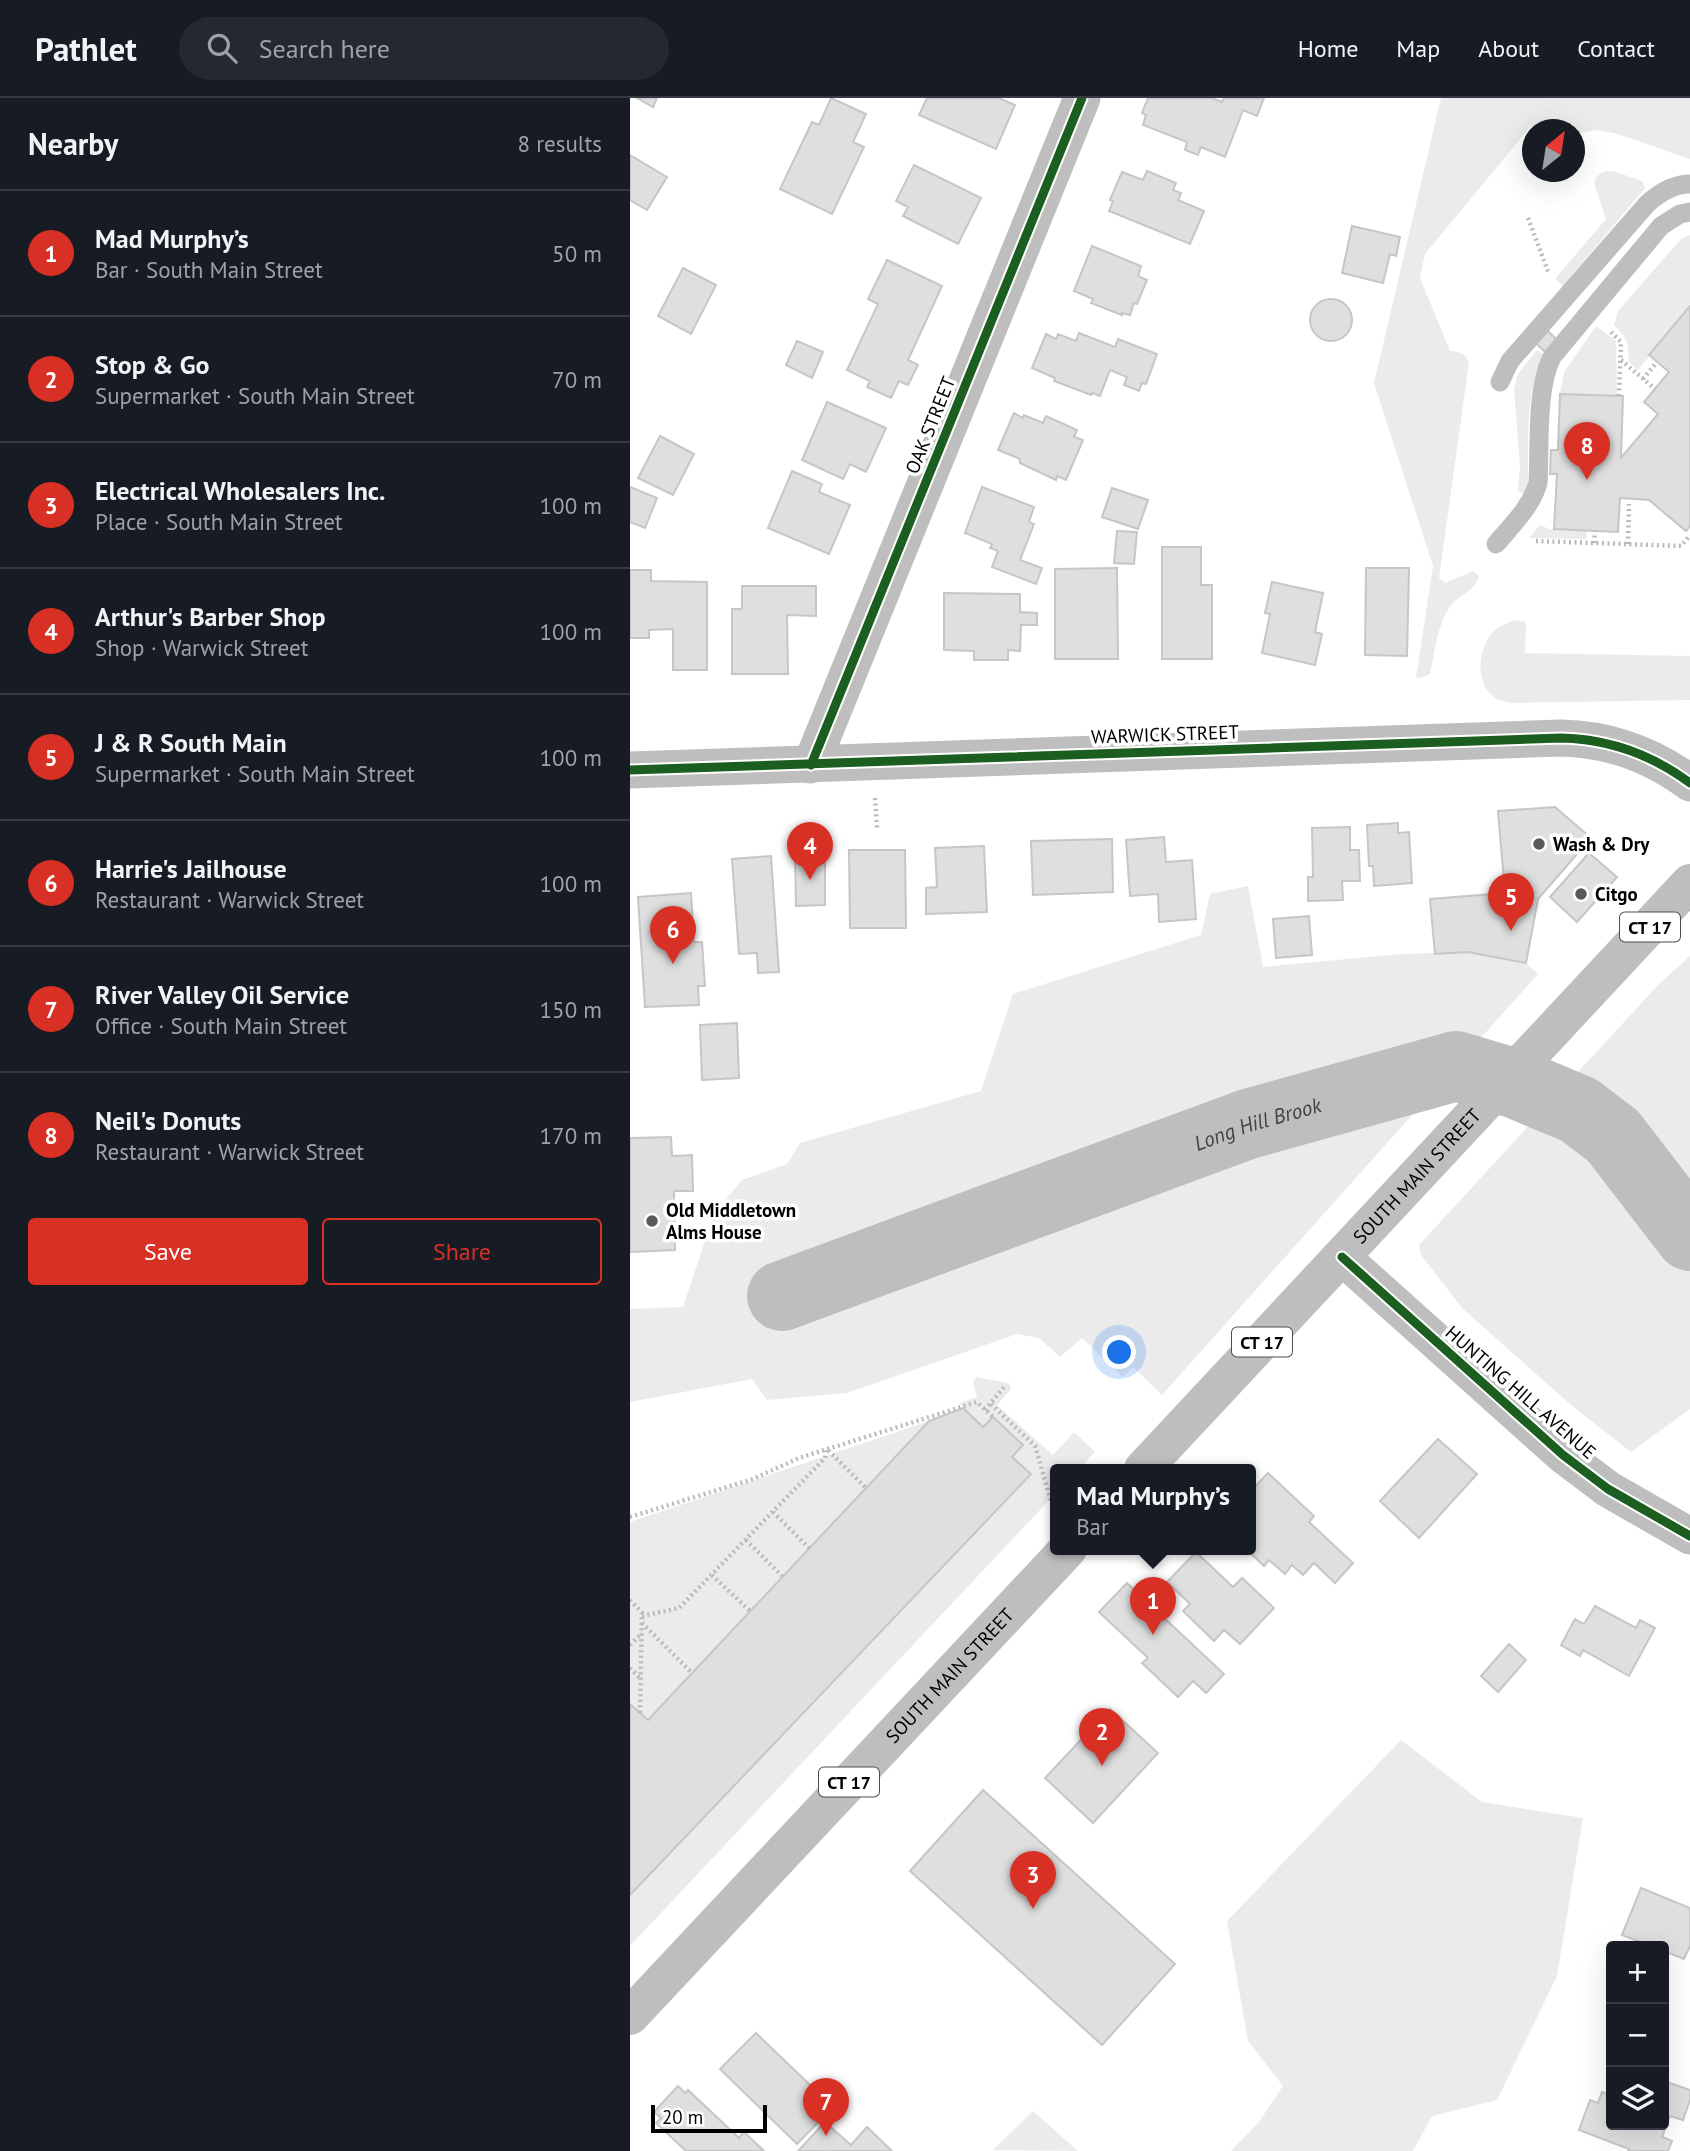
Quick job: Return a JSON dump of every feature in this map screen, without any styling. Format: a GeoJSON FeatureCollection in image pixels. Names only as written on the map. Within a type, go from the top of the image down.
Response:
{"type":"FeatureCollection","features":[{"type":"Feature","properties":{"kind":"main road","name":"SOUTH MAIN STREET"},"geometry":{"type":"LineString","coordinates":[[1148,1464],[1690,883]]}},
{"type":"Feature","properties":{"kind":"main road","name":"SOUTH MAIN STREET"},"geometry":{"type":"LineString","coordinates":[[630,2016],[1062,1555]]}},
{"type":"Feature","properties":{"kind":"street","name":"OAK STREET"},"geometry":{"type":"LineString","coordinates":[[811,765],[1082,98]]}},
{"type":"Feature","properties":{"kind":"street","name":"WARWICK STREET"},"geometry":{"type":"LineString","coordinates":[[630,770],[1561,737],[1584,738],[1628,749],[1649,757],[1690,783]]}},
{"type":"Feature","properties":{"kind":"street","name":"HUNTING HILL AVENUE"},"geometry":{"type":"LineString","coordinates":[[1342,1257],[1563,1455],[1608,1489],[1690,1536]]}},
{"type":"Feature","properties":{"kind":"lane"},"geometry":{"type":"LineString","coordinates":[[1500,382],[1510,361],[1647,204],[1668,189],[1690,184]]}},
{"type":"Feature","properties":{"kind":"lane"},"geometry":{"type":"LineString","coordinates":[[1496,544],[1535,495],[1545,376],[1552,357],[1661,226],[1680,214],[1690,212]]}},
{"type":"Feature","properties":{"kind":"path"},"geometry":{"type":"LineString","coordinates":[[1528,218],[1552,282]]}},
{"type":"Feature","properties":{"kind":"path"},"geometry":{"type":"LineString","coordinates":[[1620,359],[1655,388]]}},
{"type":"Feature","properties":{"kind":"path"},"geometry":{"type":"LineString","coordinates":[[1643,379],[1657,362]]}},
{"type":"Feature","properties":{"kind":"path"},"geometry":{"type":"LineString","coordinates":[[1628,544],[1629,504]]}},
{"type":"Feature","properties":{"kind":"path"},"geometry":{"type":"LineString","coordinates":[[1594,543],[1595,531]]}},
{"type":"Feature","properties":{"kind":"path"},"geometry":{"type":"LineString","coordinates":[[1528,541],[1681,546],[1690,535]]}},
{"type":"Feature","properties":{"kind":"path"},"geometry":{"type":"LineString","coordinates":[[875,791],[877,828]]}},
{"type":"Feature","properties":{"kind":"path"},"geometry":{"type":"LineString","coordinates":[[803,832],[803,855]]}},
{"type":"Feature","properties":{"kind":"path"},"geometry":{"type":"LineString","coordinates":[[985,1410],[1005,1386]]}},
{"type":"Feature","properties":{"kind":"path"},"geometry":{"type":"LineString","coordinates":[[630,1517],[753,1479],[799,1458],[977,1402],[993,1417]]}},
{"type":"Feature","properties":{"kind":"path"},"geometry":{"type":"LineString","coordinates":[[991,1404],[1035,1446],[1050,1498]]}},
{"type":"Feature","properties":{"kind":"path"},"geometry":{"type":"LineString","coordinates":[[827,1449],[866,1488]]}},
{"type":"Feature","properties":{"kind":"path"},"geometry":{"type":"LineString","coordinates":[[642,1616],[679,1608],[825,1458],[827,1449]]}},
{"type":"Feature","properties":{"kind":"path"},"geometry":{"type":"LineString","coordinates":[[773,1512],[809,1548]]}},
{"type":"Feature","properties":{"kind":"path"},"geometry":{"type":"LineString","coordinates":[[746,1540],[782,1576]]}},
{"type":"Feature","properties":{"kind":"path"},"geometry":{"type":"LineString","coordinates":[[712,1575],[750,1611]]}},
{"type":"Feature","properties":{"kind":"path"},"geometry":{"type":"LineString","coordinates":[[630,1600],[642,1613],[640,1714]]}},
{"type":"Feature","properties":{"kind":"path"},"geometry":{"type":"LineString","coordinates":[[642,1622],[692,1673]]}},
{"type":"Feature","properties":{"kind":"path"},"geometry":{"type":"LineString","coordinates":[[630,1645],[642,1633]]}},
{"type":"Feature","properties":{"kind":"path"},"geometry":{"type":"LineString","coordinates":[[630,1668],[641,1679]]}},
{"type":"Feature","properties":{"kind":"shaded area"},"geometry":{"type":"Polygon","coordinates":[[[1441,98],[1690,98],[1690,159],[1618,134],[1595,130],[1585,132],[1585,119],[1522,119],[1522,137],[1425,254],[1420,278],[1450,351],[1461,353],[1469,362],[1439,578],[1445,583],[1473,571],[1479,576],[1474,585],[1452,604],[1447,612],[1437,638],[1430,674],[1424,677],[1416,678],[1433,566],[1374,383],[1441,98]]]}},
{"type":"Feature","properties":{"kind":"shaded area"},"geometry":{"type":"Polygon","coordinates":[[[1605,171],[1642,181],[1645,188],[1563,286],[1555,279],[1606,219],[1594,183],[1597,176],[1605,171]]]}},
{"type":"Feature","properties":{"kind":"shaded area"},"geometry":{"type":"Polygon","coordinates":[[[1690,235],[1690,306],[1638,370],[1628,361],[1627,342],[1614,325],[1618,311],[1681,239],[1690,235]]]}},
{"type":"Feature","properties":{"kind":"shaded area"},"geometry":{"type":"Polygon","coordinates":[[[1596,326],[1616,341],[1617,396],[1560,394],[1564,372],[1596,326]]]}},
{"type":"Feature","properties":{"kind":"shaded area"},"geometry":{"type":"Polygon","coordinates":[[[1537,350],[1544,354],[1533,385],[1528,438],[1528,489],[1523,494],[1518,491],[1520,467],[1514,389],[1518,374],[1537,350]]]}},
{"type":"Feature","properties":{"kind":"shaded area"},"geometry":{"type":"Polygon","coordinates":[[[1540,525],[1549,529],[1586,530],[1587,539],[1529,538],[1540,525]]]}},
{"type":"Feature","properties":{"kind":"shaded area"},"geometry":{"type":"Polygon","coordinates":[[[1514,620],[1526,622],[1525,653],[1690,656],[1690,700],[1510,703],[1499,700],[1483,683],[1482,655],[1484,646],[1494,631],[1514,620]]]}},
{"type":"Feature","properties":{"kind":"shaded area"},"geometry":{"type":"Polygon","coordinates":[[[1248,886],[1263,967],[1401,954],[1468,952],[1526,963],[1538,974],[1162,1395],[1133,1367],[1123,1377],[1082,1338],[1060,1357],[1039,1338],[1017,1334],[847,1393],[767,1400],[752,1379],[630,1402],[630,1309],[683,1307],[714,1214],[742,1180],[787,1164],[800,1143],[981,1091],[1013,994],[1201,935],[1210,894],[1248,886]]]}},
{"type":"Feature","properties":{"kind":"shaded area"},"geometry":{"type":"Polygon","coordinates":[[[1690,956],[1690,1409],[1631,1452],[1571,1405],[1462,1308],[1421,1255],[1419,1245],[1659,984],[1690,956]]]}},
{"type":"Feature","properties":{"kind":"shaded area"},"geometry":{"type":"Polygon","coordinates":[[[976,1377],[1009,1383],[1011,1389],[997,1405],[1053,1455],[1074,1432],[1095,1452],[1084,1464],[1050,1464],[1050,1499],[630,1946],[630,1895],[1030,1474],[1012,1457],[1023,1445],[993,1417],[983,1427],[959,1403],[977,1397],[973,1382],[976,1377]]]}},
{"type":"Feature","properties":{"kind":"shaded area"},"geometry":{"type":"Polygon","coordinates":[[[929,1421],[648,1720],[630,1704],[630,1522],[929,1421]]]}},
{"type":"Feature","properties":{"kind":"shaded area"},"geometry":{"type":"Polygon","coordinates":[[[1401,1740],[1482,1802],[1583,1818],[1557,1976],[1497,2100],[1432,2116],[1413,2151],[1231,2151],[1259,2122],[1283,2086],[1248,2041],[1227,1921],[1401,1740]]]}},
{"type":"Feature","properties":{"kind":"shaded area"},"geometry":{"type":"Polygon","coordinates":[[[1033,2111],[1078,2151],[993,2150],[1033,2111]]]}},
{"type":"Feature","properties":{"kind":"building"},"geometry":{"type":"Polygon","coordinates":[[[637,98],[657,98],[653,107],[637,98]]]}},
{"type":"Feature","properties":{"kind":"building"},"geometry":{"type":"Polygon","coordinates":[[[831,98],[866,114],[853,142],[864,147],[832,214],[780,189],[812,122],[819,125],[831,98]]]}},
{"type":"Feature","properties":{"kind":"building"},"geometry":{"type":"Polygon","coordinates":[[[927,98],[999,98],[1015,105],[996,149],[919,115],[927,98]]]}},
{"type":"Feature","properties":{"kind":"building"},"geometry":{"type":"Polygon","coordinates":[[[1148,98],[1212,98],[1222,102],[1224,98],[1264,98],[1257,116],[1243,110],[1225,157],[1201,147],[1198,155],[1185,150],[1187,142],[1143,125],[1146,115],[1142,113],[1148,98]]]}},
{"type":"Feature","properties":{"kind":"building"},"geometry":{"type":"Polygon","coordinates":[[[630,155],[667,177],[647,210],[630,200],[630,155]]]}},
{"type":"Feature","properties":{"kind":"building"},"geometry":{"type":"Polygon","coordinates":[[[914,165],[981,198],[958,244],[903,216],[908,207],[896,201],[914,165]]]}},
{"type":"Feature","properties":{"kind":"building"},"geometry":{"type":"Polygon","coordinates":[[[1147,171],[1176,183],[1173,190],[1181,193],[1178,200],[1204,211],[1190,244],[1109,211],[1113,201],[1110,200],[1122,172],[1143,180],[1147,171]]]}},
{"type":"Feature","properties":{"kind":"building"},"geometry":{"type":"Polygon","coordinates":[[[1352,226],[1400,237],[1396,256],[1390,254],[1383,283],[1342,273],[1352,226]]]}},
{"type":"Feature","properties":{"kind":"building"},"geometry":{"type":"Polygon","coordinates":[[[1092,246],[1141,266],[1138,276],[1147,280],[1130,315],[1122,315],[1091,303],[1093,299],[1074,291],[1092,246]]]}},
{"type":"Feature","properties":{"kind":"building"},"geometry":{"type":"Polygon","coordinates":[[[887,260],[942,286],[908,360],[918,365],[908,385],[899,381],[891,398],[867,387],[870,381],[847,370],[878,304],[868,299],[887,260]]]}},
{"type":"Feature","properties":{"kind":"building"},"geometry":{"type":"Polygon","coordinates":[[[683,268],[716,285],[691,334],[658,316],[683,268]]]}},
{"type":"Feature","properties":{"kind":"building"},"geometry":{"type":"Polygon","coordinates":[[[1331,299],[1346,305],[1352,320],[1346,335],[1331,341],[1316,335],[1310,320],[1316,305],[1331,299]]]}},
{"type":"Feature","properties":{"kind":"building"},"geometry":{"type":"Polygon","coordinates":[[[1690,306],[1690,526],[1686,531],[1649,500],[1620,498],[1618,532],[1554,529],[1557,474],[1550,474],[1551,450],[1558,450],[1560,394],[1623,396],[1621,458],[1658,414],[1644,402],[1669,372],[1649,355],[1690,306]]]}},
{"type":"Feature","properties":{"kind":"building"},"geometry":{"type":"Polygon","coordinates":[[[1548,331],[1557,340],[1545,352],[1536,343],[1548,331]]]}},
{"type":"Feature","properties":{"kind":"building"},"geometry":{"type":"Polygon","coordinates":[[[1079,333],[1115,347],[1118,339],[1157,354],[1146,384],[1142,383],[1139,391],[1124,385],[1127,377],[1110,370],[1100,396],[1091,395],[1054,381],[1055,378],[1032,368],[1046,334],[1056,339],[1058,334],[1076,341],[1079,333]]]}},
{"type":"Feature","properties":{"kind":"building"},"geometry":{"type":"Polygon","coordinates":[[[797,341],[823,352],[812,378],[786,365],[797,341]]]}},
{"type":"Feature","properties":{"kind":"building"},"geometry":{"type":"Polygon","coordinates":[[[827,402],[886,428],[866,472],[850,464],[843,479],[802,460],[827,402]]]}},
{"type":"Feature","properties":{"kind":"building"},"geometry":{"type":"Polygon","coordinates":[[[1014,413],[1043,423],[1046,416],[1077,430],[1074,437],[1083,440],[1066,480],[1057,476],[1056,480],[1020,463],[1020,459],[998,450],[1014,413]]]}},
{"type":"Feature","properties":{"kind":"building"},"geometry":{"type":"Polygon","coordinates":[[[660,436],[694,454],[673,495],[638,478],[660,436]]]}},
{"type":"Feature","properties":{"kind":"building"},"geometry":{"type":"Polygon","coordinates":[[[792,471],[822,484],[819,492],[850,505],[829,554],[768,528],[792,471]]]}},
{"type":"Feature","properties":{"kind":"building"},"geometry":{"type":"Polygon","coordinates":[[[630,487],[657,498],[645,528],[630,522],[630,487]]]}},
{"type":"Feature","properties":{"kind":"building"},"geometry":{"type":"Polygon","coordinates":[[[982,487],[1034,507],[1029,522],[1034,524],[1020,560],[1042,568],[1036,584],[992,567],[998,551],[990,548],[992,544],[965,533],[982,487]]]}},
{"type":"Feature","properties":{"kind":"building"},"geometry":{"type":"Polygon","coordinates":[[[1112,488],[1148,500],[1138,529],[1102,517],[1112,488]]]}},
{"type":"Feature","properties":{"kind":"building"},"geometry":{"type":"Polygon","coordinates":[[[1117,531],[1137,532],[1134,564],[1114,563],[1117,531]]]}},
{"type":"Feature","properties":{"kind":"building"},"geometry":{"type":"Polygon","coordinates":[[[1162,547],[1201,547],[1201,585],[1212,585],[1212,659],[1162,659],[1162,547]]]}},
{"type":"Feature","properties":{"kind":"building"},"geometry":{"type":"Polygon","coordinates":[[[1117,568],[1118,659],[1055,659],[1055,569],[1117,568]]]}},
{"type":"Feature","properties":{"kind":"building"},"geometry":{"type":"Polygon","coordinates":[[[1366,568],[1409,568],[1407,656],[1365,655],[1366,568]]]}},
{"type":"Feature","properties":{"kind":"building"},"geometry":{"type":"Polygon","coordinates":[[[630,570],[651,570],[651,581],[707,582],[707,670],[673,670],[673,629],[649,630],[649,638],[630,638],[630,570]]]}},
{"type":"Feature","properties":{"kind":"building"},"geometry":{"type":"Polygon","coordinates":[[[1272,582],[1323,593],[1315,632],[1322,634],[1315,665],[1262,653],[1270,614],[1265,613],[1272,582]]]}},
{"type":"Feature","properties":{"kind":"building"},"geometry":{"type":"Polygon","coordinates":[[[742,586],[816,586],[816,616],[787,615],[788,674],[732,674],[732,609],[742,609],[742,586]]]}},
{"type":"Feature","properties":{"kind":"building"},"geometry":{"type":"Polygon","coordinates":[[[944,593],[1020,594],[1020,612],[1037,613],[1037,625],[1021,625],[1020,651],[1008,650],[1008,660],[974,660],[974,651],[944,650],[944,593]]]}},
{"type":"Feature","properties":{"kind":"building"},"geometry":{"type":"Polygon","coordinates":[[[1555,807],[1591,838],[1538,899],[1526,963],[1468,952],[1435,954],[1430,899],[1505,893],[1498,811],[1555,807]]]}},
{"type":"Feature","properties":{"kind":"building"},"geometry":{"type":"Polygon","coordinates":[[[1398,823],[1398,833],[1409,832],[1412,883],[1374,886],[1373,866],[1369,866],[1367,825],[1398,823]]]}},
{"type":"Feature","properties":{"kind":"building"},"geometry":{"type":"Polygon","coordinates":[[[1350,827],[1350,850],[1359,850],[1360,881],[1342,881],[1343,900],[1308,901],[1308,877],[1313,877],[1312,828],[1350,827]]]}},
{"type":"Feature","properties":{"kind":"building"},"geometry":{"type":"Polygon","coordinates":[[[1164,837],[1166,862],[1192,860],[1196,919],[1159,922],[1158,894],[1130,896],[1126,840],[1164,837]]]}},
{"type":"Feature","properties":{"kind":"building"},"geometry":{"type":"Polygon","coordinates":[[[1112,839],[1113,892],[1033,895],[1031,841],[1112,839]]]}},
{"type":"Feature","properties":{"kind":"building"},"geometry":{"type":"Polygon","coordinates":[[[984,846],[987,912],[926,914],[926,888],[937,887],[935,848],[984,846]]]}},
{"type":"Feature","properties":{"kind":"building"},"geometry":{"type":"Polygon","coordinates":[[[849,850],[905,850],[906,928],[850,928],[849,850]]]}},
{"type":"Feature","properties":{"kind":"building"},"geometry":{"type":"Polygon","coordinates":[[[1589,853],[1617,877],[1577,922],[1550,897],[1589,853]]]}},
{"type":"Feature","properties":{"kind":"building"},"geometry":{"type":"Polygon","coordinates":[[[825,854],[825,905],[796,906],[795,855],[825,854]]]}},
{"type":"Feature","properties":{"kind":"building"},"geometry":{"type":"Polygon","coordinates":[[[771,856],[779,972],[758,973],[757,953],[739,954],[732,859],[771,856]]]}},
{"type":"Feature","properties":{"kind":"building"},"geometry":{"type":"Polygon","coordinates":[[[691,893],[694,942],[702,942],[705,986],[698,986],[699,1005],[645,1007],[638,897],[691,893]]]}},
{"type":"Feature","properties":{"kind":"building"},"geometry":{"type":"Polygon","coordinates":[[[1309,916],[1312,955],[1276,958],[1273,919],[1309,916]]]}},
{"type":"Feature","properties":{"kind":"building"},"geometry":{"type":"Polygon","coordinates":[[[737,1023],[739,1078],[702,1080],[700,1025],[737,1023]]]}},
{"type":"Feature","properties":{"kind":"building","name":"Old Middletown Alms House"},"geometry":{"type":"Polygon","coordinates":[[[671,1137],[672,1156],[692,1155],[693,1191],[674,1191],[675,1250],[630,1252],[630,1138],[671,1137]]]}},
{"type":"Feature","properties":{"kind":"building"},"geometry":{"type":"Polygon","coordinates":[[[963,1408],[983,1427],[993,1417],[1023,1445],[1012,1457],[1031,1474],[630,1895],[630,1704],[648,1720],[929,1421],[963,1408]]]}},
{"type":"Feature","properties":{"kind":"building"},"geometry":{"type":"Polygon","coordinates":[[[1438,1439],[1477,1474],[1419,1538],[1380,1501],[1438,1439]]]}},
{"type":"Feature","properties":{"kind":"building"},"geometry":{"type":"Polygon","coordinates":[[[1268,1473],[1314,1516],[1309,1522],[1353,1563],[1335,1583],[1314,1563],[1303,1575],[1292,1565],[1285,1574],[1269,1560],[1264,1566],[1252,1555],[1256,1555],[1256,1486],[1268,1473]]]}},
{"type":"Feature","properties":{"kind":"building"},"geometry":{"type":"Polygon","coordinates":[[[1193,1555],[1199,1555],[1233,1587],[1242,1578],[1274,1608],[1240,1644],[1224,1630],[1214,1641],[1183,1611],[1190,1604],[1167,1582],[1193,1555]]]}},
{"type":"Feature","properties":{"kind":"building"},"geometry":{"type":"Polygon","coordinates":[[[1127,1583],[1224,1674],[1206,1693],[1193,1681],[1178,1697],[1142,1663],[1148,1658],[1099,1612],[1127,1583]]]}},
{"type":"Feature","properties":{"kind":"building"},"geometry":{"type":"Polygon","coordinates":[[[1595,1606],[1636,1628],[1640,1620],[1655,1628],[1629,1676],[1583,1650],[1580,1656],[1561,1645],[1575,1619],[1584,1624],[1595,1606]]]}},
{"type":"Feature","properties":{"kind":"building"},"geometry":{"type":"Polygon","coordinates":[[[1509,1644],[1526,1660],[1498,1692],[1481,1676],[1509,1644]]]}},
{"type":"Feature","properties":{"kind":"building"},"geometry":{"type":"Polygon","coordinates":[[[1110,1709],[1158,1753],[1093,1823],[1045,1778],[1110,1709]]]}},
{"type":"Feature","properties":{"kind":"building"},"geometry":{"type":"Polygon","coordinates":[[[983,1790],[1175,1964],[1102,2045],[910,1871],[983,1790]]]}},
{"type":"Feature","properties":{"kind":"building"},"geometry":{"type":"Polygon","coordinates":[[[1641,1888],[1690,1908],[1690,1946],[1684,1959],[1669,1953],[1669,1941],[1638,1941],[1622,1935],[1641,1888]]]}},
{"type":"Feature","properties":{"kind":"building"},"geometry":{"type":"Polygon","coordinates":[[[756,2033],[833,2107],[797,2144],[720,2069],[756,2033]]]}},
{"type":"Feature","properties":{"kind":"building"},"geometry":{"type":"Polygon","coordinates":[[[1669,2083],[1690,2090],[1690,2100],[1683,2120],[1670,2116],[1669,2119],[1669,2083]]]}},
{"type":"Feature","properties":{"kind":"building"},"geometry":{"type":"Polygon","coordinates":[[[678,2086],[685,2093],[688,2090],[739,2138],[744,2132],[764,2151],[686,2151],[656,2123],[661,2118],[654,2112],[678,2086]]]}},
{"type":"Feature","properties":{"kind":"building"},"geometry":{"type":"Polygon","coordinates":[[[1602,2092],[1606,2093],[1606,2130],[1665,2130],[1662,2137],[1672,2141],[1668,2151],[1628,2151],[1629,2149],[1579,2130],[1590,2100],[1598,2103],[1602,2092]]]}},
{"type":"Feature","properties":{"kind":"building"},"geometry":{"type":"Polygon","coordinates":[[[825,2122],[851,2145],[867,2127],[892,2151],[798,2151],[825,2122]]]}},
{"type":"Feature","properties":{"kind":"waterway","name":"Long Hill Brook"},"geometry":{"type":"LineString","coordinates":[[782,1296],[1248,1124],[1456,1066],[1517,1084],[1579,1110],[1613,1136],[1690,1236]]}},
{"type":"Feature","properties":{"kind":"cycle path"},"geometry":{"type":"LineString","coordinates":[[811,765],[1082,98]]}},
{"type":"Feature","properties":{"kind":"cycle path"},"geometry":{"type":"LineString","coordinates":[[630,770],[1561,738],[1596,741],[1629,750],[1660,764],[1690,783]]}},
{"type":"Feature","properties":{"kind":"cycle path"},"geometry":{"type":"LineString","coordinates":[[1342,1257],[1563,1455],[1608,1489],[1690,1536]]}},
{"type":"Feature","properties":{"kind":"place","name":"Neil's Donuts"},"geometry":{"type":"Point","coordinates":[1587,480]}},
{"type":"Feature","properties":{"kind":"place","name":"Wash & Dry"},"geometry":{"type":"Point","coordinates":[1539,844]}},
{"type":"Feature","properties":{"kind":"place","name":"Arthur's Barber Shop"},"geometry":{"type":"Point","coordinates":[810,880]}},
{"type":"Feature","properties":{"kind":"place","name":"Citgo"},"geometry":{"type":"Point","coordinates":[1581,894]}},
{"type":"Feature","properties":{"kind":"place","name":"J & R South Main"},"geometry":{"type":"Point","coordinates":[1511,931]}},
{"type":"Feature","properties":{"kind":"place","name":"Harrie's Jailhouse"},"geometry":{"type":"Point","coordinates":[673,964]}},
{"type":"Feature","properties":{"kind":"place","name":"Old Middletown Alms House"},"geometry":{"type":"Point","coordinates":[652,1221]}},
{"type":"Feature","properties":{"kind":"place","name":"Mad Murphy’s"},"geometry":{"type":"Point","coordinates":[1153,1635]}},
{"type":"Feature","properties":{"kind":"place","name":"Stop & Go"},"geometry":{"type":"Point","coordinates":[1102,1766]}},
{"type":"Feature","properties":{"kind":"place","name":"Electrical Wholesalers Inc."},"geometry":{"type":"Point","coordinates":[1033,1909]}},
{"type":"Feature","properties":{"kind":"place","name":"River Valley Oil Service"},"geometry":{"type":"Point","coordinates":[826,2136]}}]}
